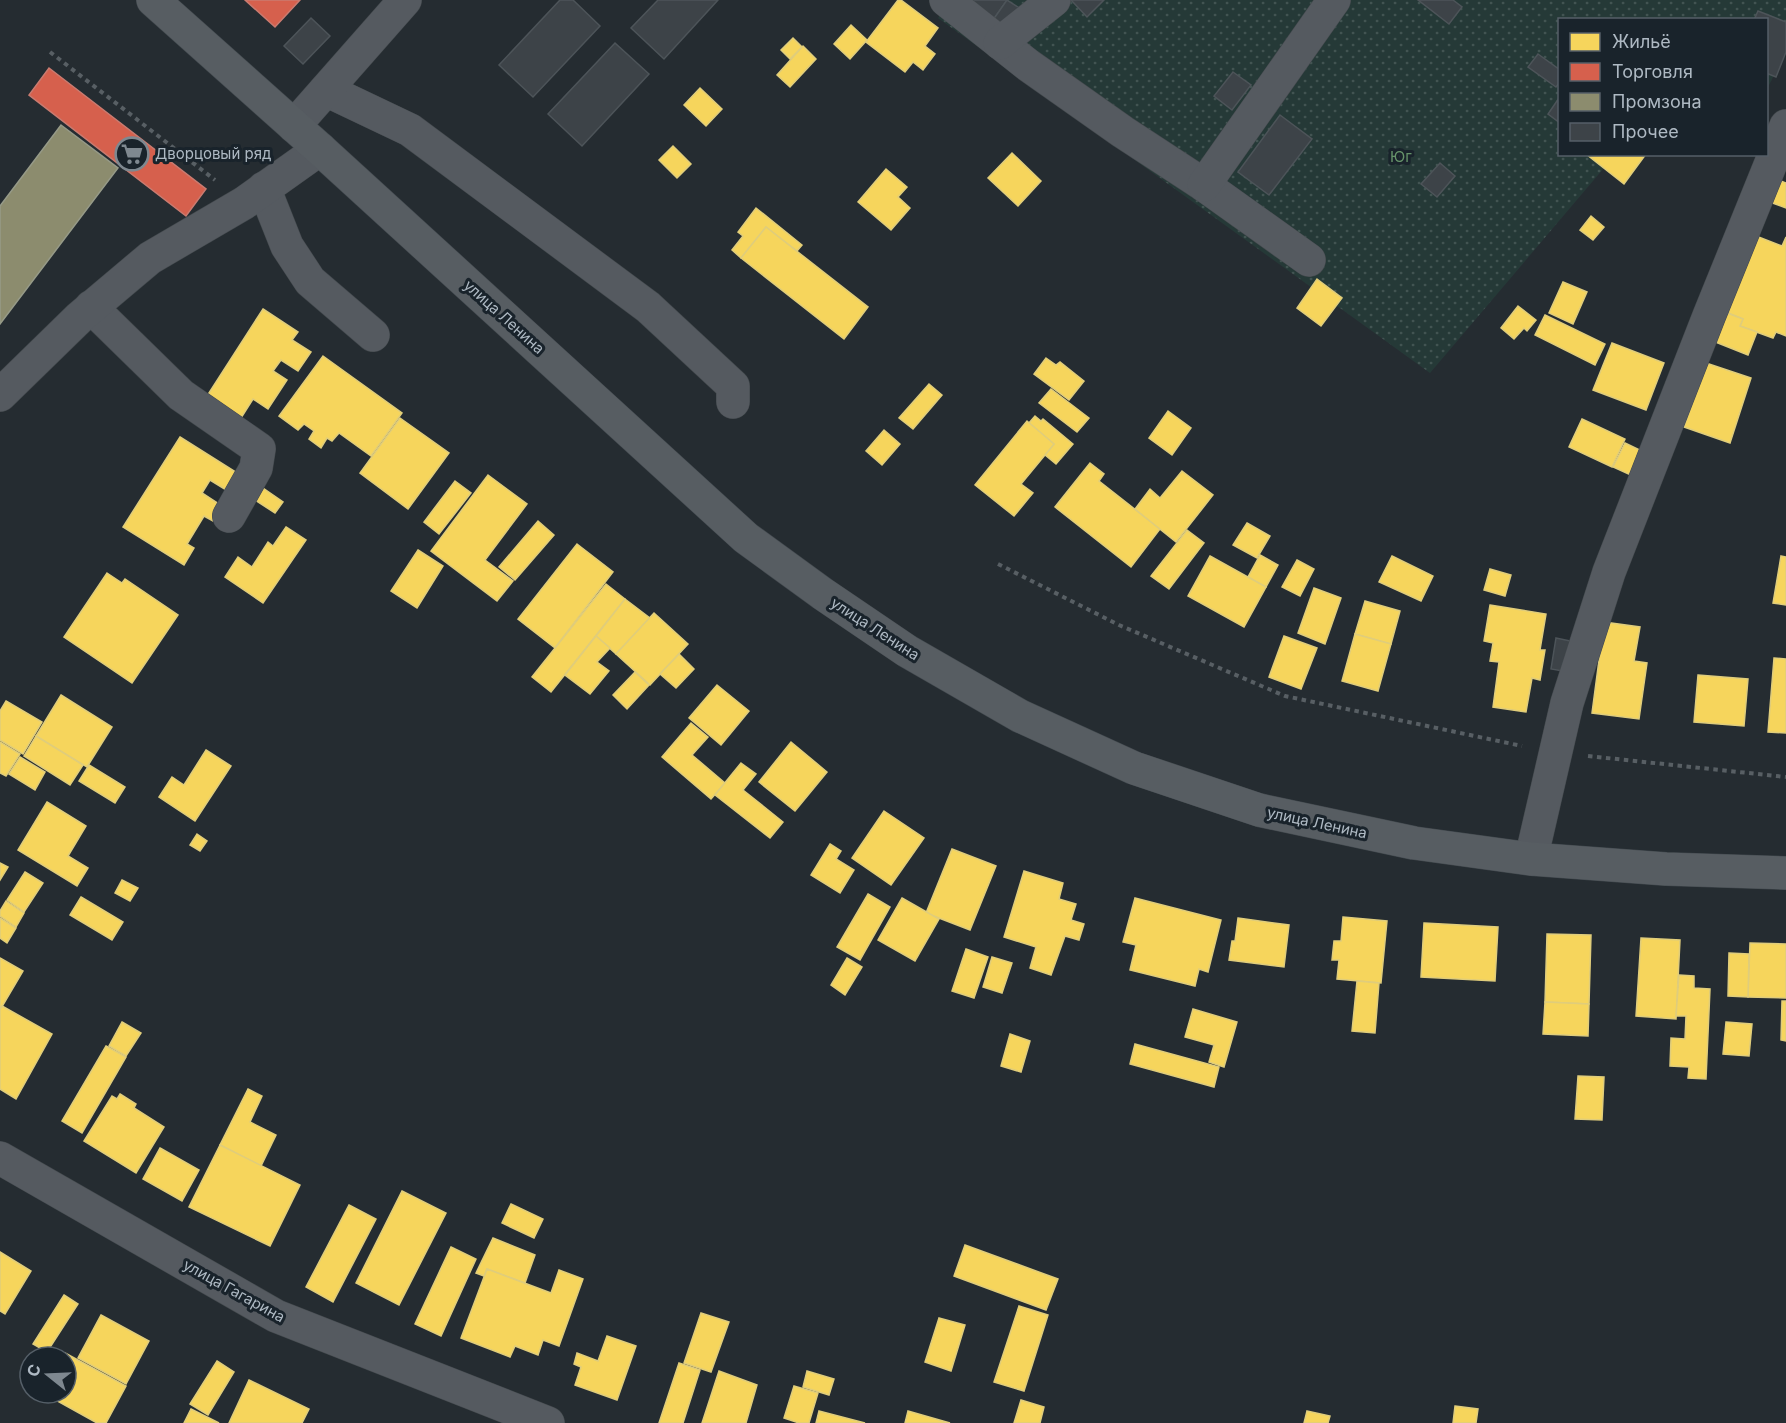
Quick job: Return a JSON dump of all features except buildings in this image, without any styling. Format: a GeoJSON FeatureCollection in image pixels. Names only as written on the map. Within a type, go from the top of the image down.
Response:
{"type":"FeatureCollection","features":[{"type":"Feature","properties":{"kind":"main road","name":"улица Ленина"},"geometry":{"type":"LineString","coordinates":[[153,0],[320,149],[746,538],[907,651],[1020,716],[1134,768],[1259,810],[1414,843],[1531,859],[1666,870],[1786,873]]}},
{"type":"Feature","properties":{"kind":"street"},"geometry":{"type":"LineString","coordinates":[[294,126],[405,0]]}},
{"type":"Feature","properties":{"kind":"street"},"geometry":{"type":"LineString","coordinates":[[946,0],[1000,43],[1123,132],[1204,184],[1309,260]]}},
{"type":"Feature","properties":{"kind":"street"},"geometry":{"type":"LineString","coordinates":[[1000,43],[1054,0]]}},
{"type":"Feature","properties":{"kind":"street"},"geometry":{"type":"LineString","coordinates":[[1204,184],[1334,0]]}},
{"type":"Feature","properties":{"kind":"street"},"geometry":{"type":"LineString","coordinates":[[326,90],[411,130],[648,307],[733,386],[733,402]]}},
{"type":"Feature","properties":{"kind":"street"},"geometry":{"type":"LineString","coordinates":[[1531,859],[1567,703],[1609,572],[1786,126]]}},
{"type":"Feature","properties":{"kind":"street"},"geometry":{"type":"LineString","coordinates":[[0,395],[92,307],[150,258],[254,195],[320,149]]}},
{"type":"Feature","properties":{"kind":"street"},"geometry":{"type":"LineString","coordinates":[[254,195],[310,281],[374,335]]}},
{"type":"Feature","properties":{"kind":"street"},"geometry":{"type":"LineString","coordinates":[[92,307],[181,395],[259,449],[256,468],[229,516]]}},
{"type":"Feature","properties":{"kind":"street","name":"улица Гагарина"},"geometry":{"type":"LineString","coordinates":[[0,1158],[276,1316],[548,1423]]}},
{"type":"Feature","properties":{"kind":"path"},"geometry":{"type":"LineString","coordinates":[[50,51],[254,195]]}},
{"type":"Feature","properties":{"kind":"path"},"geometry":{"type":"LineString","coordinates":[[999,564],[1119,625],[1285,696],[1556,753],[1786,777]]}},
{"type":"Feature","properties":{"kind":"green space","name":"Юг"},"geometry":{"type":"Polygon","coordinates":[[[952,0],[1786,0],[1786,51],[1768,87],[1768,18],[1558,18],[1558,156],[1614,156],[1430,373],[938,18],[952,0]]]}},
{"type":"Feature","properties":{"kind":"place","name":"Дворцовый ряд"},"geometry":{"type":"Point","coordinates":[132,154]}}]}
